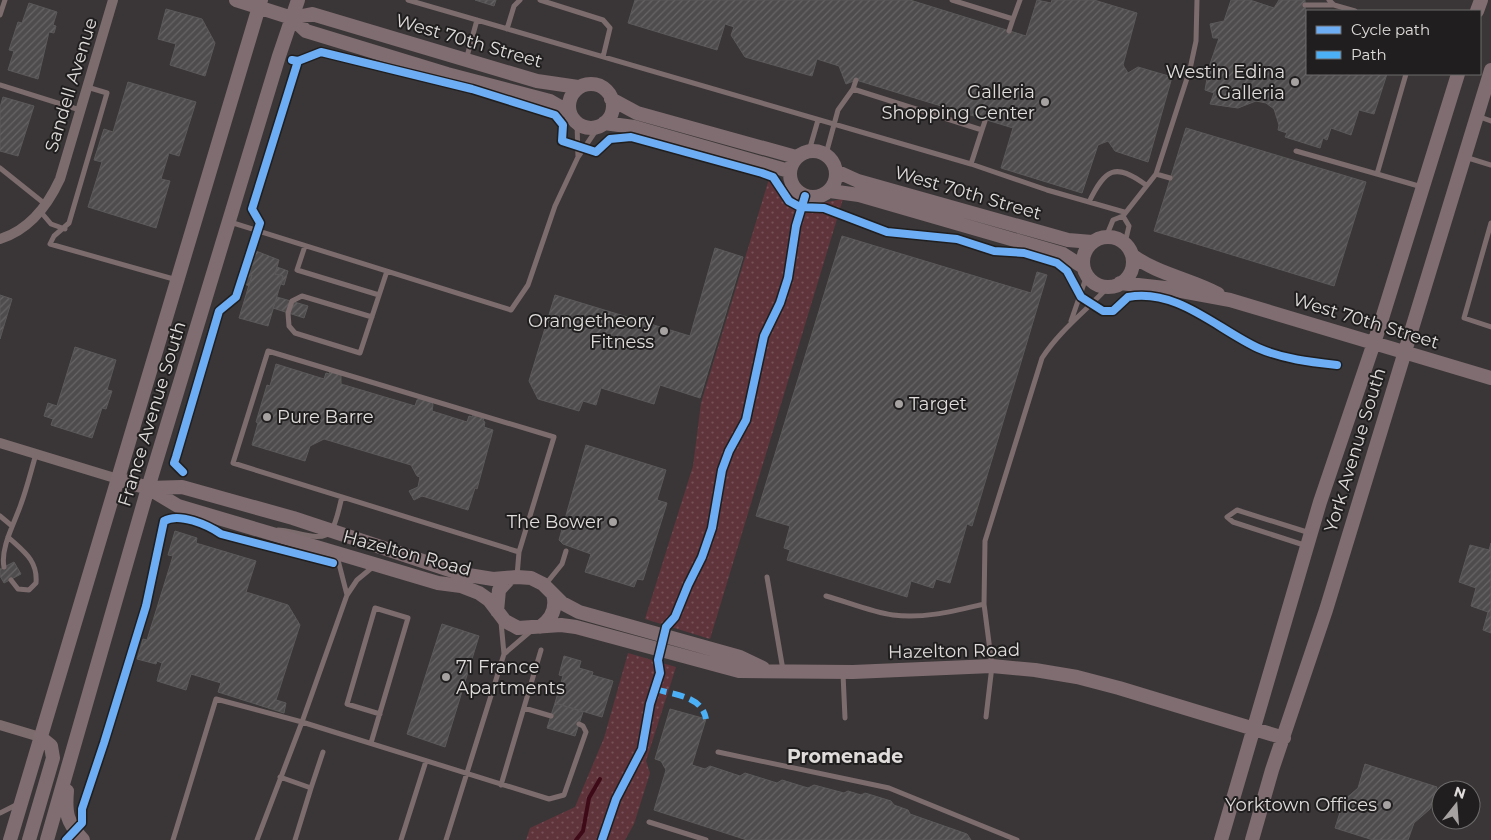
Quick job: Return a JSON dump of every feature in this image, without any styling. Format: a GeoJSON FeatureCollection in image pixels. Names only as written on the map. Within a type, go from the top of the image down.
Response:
{"type":"FeatureCollection","features":[{"type":"Feature","properties":{"kind":"street","name":"Sandell Avenue"},"geometry":{"type":"LineString","coordinates":[[0,239],[9,236],[28,224],[43,207],[60,178],[114,0]]}},
{"type":"Feature","properties":{"kind":"street","name":"West 70th Street"},"geometry":{"type":"LineString","coordinates":[[236,0],[259,4],[292,18],[306,31],[447,74],[550,101],[573,117]]}},
{"type":"Feature","properties":{"kind":"street","name":"France Avenue South"},"geometry":{"type":"LineString","coordinates":[[47,840],[148,488],[298,0]]}},
{"type":"Feature","properties":{"kind":"street","name":"France Avenue South"},"geometry":{"type":"LineString","coordinates":[[10,840],[259,4]]}},
{"type":"Feature","properties":{"kind":"street","name":"West 70th Street"},"geometry":{"type":"LineString","coordinates":[[292,18],[312,14],[536,82],[578,87]]}},
{"type":"Feature","properties":{"kind":"street","name":"York Avenue South"},"geometry":{"type":"LineString","coordinates":[[1252,840],[1272,770],[1326,610],[1491,70]]}},
{"type":"Feature","properties":{"kind":"street","name":"York Avenue South"},"geometry":{"type":"LineString","coordinates":[[1221,840],[1310,539],[1374,343],[1458,75]]}},
{"type":"Feature","properties":{"kind":"street"},"geometry":{"type":"LineString","coordinates":[[601,125],[612,112],[612,99],[609,93],[598,85],[578,87],[570,98],[573,117],[583,126],[634,127],[790,170]]}},
{"type":"Feature","properties":{"kind":"street"},"geometry":{"type":"LineString","coordinates":[[612,99],[638,113],[802,154],[826,154],[835,164],[836,171],[834,185],[830,190],[817,197],[802,195],[792,185],[790,170],[802,154]]}},
{"type":"Feature","properties":{"kind":"street","name":"West 70th Street"},"geometry":{"type":"LineString","coordinates":[[836,171],[858,181],[1068,240],[1092,242]]}},
{"type":"Feature","properties":{"kind":"street","name":"West 70th Street"},"geometry":{"type":"LineString","coordinates":[[830,190],[859,195],[1063,254],[1085,271]]}},
{"type":"Feature","properties":{"kind":"street"},"geometry":{"type":"LineString","coordinates":[[1106,237],[1113,237],[1128,249],[1131,271],[1114,285],[1096,284],[1085,271],[1083,256],[1092,242],[1106,237]]}},
{"type":"Feature","properties":{"kind":"street","name":"West 70th Street"},"geometry":{"type":"LineString","coordinates":[[1128,249],[1146,266],[1196,282],[1230,300]]}},
{"type":"Feature","properties":{"kind":"street","name":"West 70th Street"},"geometry":{"type":"LineString","coordinates":[[1114,285],[1165,288],[1230,300],[1491,378]]}},
{"type":"Feature","properties":{"kind":"street","name":"Hazelton Road"},"geometry":{"type":"LineString","coordinates":[[0,443],[148,488],[178,506],[438,583],[470,588],[489,600],[499,614],[518,628],[561,625],[576,627],[739,671],[843,672],[992,666],[1077,677],[1284,738]]}},
{"type":"Feature","properties":{"kind":"street","name":"Hazelton Road"},"geometry":{"type":"LineString","coordinates":[[148,488],[182,487],[331,531],[462,574],[482,578],[531,578],[549,589],[562,603],[579,612],[740,657],[766,670]]}},
{"type":"Feature","properties":{"kind":"street"},"geometry":{"type":"LineString","coordinates":[[499,614],[499,590],[513,578]]}},
{"type":"Feature","properties":{"kind":"street"},"geometry":{"type":"LineString","coordinates":[[537,628],[546,623],[553,612],[554,601],[549,589]]}},
{"type":"Feature","properties":{"kind":"street"},"geometry":{"type":"LineString","coordinates":[[0,725],[40,738],[51,746],[53,758],[29,840]]}},
{"type":"Feature","properties":{"kind":"street"},"geometry":{"type":"LineString","coordinates":[[70,763],[66,809],[68,820],[83,840]]}},
{"type":"Feature","properties":{"kind":"lane"},"geometry":{"type":"LineString","coordinates":[[0,15],[4,0]]}},
{"type":"Feature","properties":{"kind":"lane"},"geometry":{"type":"LineString","coordinates":[[408,0],[970,164],[1090,202],[1123,214],[1129,226],[1128,249]]}},
{"type":"Feature","properties":{"kind":"lane"},"geometry":{"type":"LineString","coordinates":[[540,0],[603,20],[610,28],[602,58]]}},
{"type":"Feature","properties":{"kind":"lane"},"geometry":{"type":"LineString","coordinates":[[952,0],[1013,19]]}},
{"type":"Feature","properties":{"kind":"lane"},"geometry":{"type":"LineString","coordinates":[[1009,31],[1020,0]]}},
{"type":"Feature","properties":{"kind":"lane"},"geometry":{"type":"LineString","coordinates":[[1106,237],[1113,220],[1123,214],[1156,174],[1190,69],[1196,41],[1197,0]]}},
{"type":"Feature","properties":{"kind":"lane"},"geometry":{"type":"LineString","coordinates":[[1329,0],[1334,5]]}},
{"type":"Feature","properties":{"kind":"lane"},"geometry":{"type":"LineString","coordinates":[[507,29],[517,2]]}},
{"type":"Feature","properties":{"kind":"lane"},"geometry":{"type":"LineString","coordinates":[[1305,5],[1334,5],[1352,10]]}},
{"type":"Feature","properties":{"kind":"lane"},"geometry":{"type":"LineString","coordinates":[[465,60],[477,20]]}},
{"type":"Feature","properties":{"kind":"lane"},"geometry":{"type":"LineString","coordinates":[[1377,174],[1406,75]]}},
{"type":"Feature","properties":{"kind":"lane"},"geometry":{"type":"LineString","coordinates":[[826,154],[838,110],[853,89],[856,80]]}},
{"type":"Feature","properties":{"kind":"lane"},"geometry":{"type":"LineString","coordinates":[[0,84],[80,110]]}},
{"type":"Feature","properties":{"kind":"lane"},"geometry":{"type":"LineString","coordinates":[[87,87],[107,93],[69,223],[65,229],[54,236],[50,244],[176,280]]}},
{"type":"Feature","properties":{"kind":"lane"},"geometry":{"type":"LineString","coordinates":[[853,89],[982,130]]}},
{"type":"Feature","properties":{"kind":"lane"},"geometry":{"type":"LineString","coordinates":[[1477,116],[1491,121]]}},
{"type":"Feature","properties":{"kind":"lane"},"geometry":{"type":"LineString","coordinates":[[573,117],[578,157]]}},
{"type":"Feature","properties":{"kind":"lane"},"geometry":{"type":"LineString","coordinates":[[802,154],[818,120]]}},
{"type":"Feature","properties":{"kind":"lane"},"geometry":{"type":"LineString","coordinates":[[970,164],[985,120]]}},
{"type":"Feature","properties":{"kind":"lane"},"geometry":{"type":"LineString","coordinates":[[229,222],[511,310],[528,285],[555,206],[578,157],[601,125]]}},
{"type":"Feature","properties":{"kind":"lane"},"geometry":{"type":"LineString","coordinates":[[1296,151],[1423,187]]}},
{"type":"Feature","properties":{"kind":"lane"},"geometry":{"type":"LineString","coordinates":[[1464,157],[1491,166]]}},
{"type":"Feature","properties":{"kind":"lane"},"geometry":{"type":"LineString","coordinates":[[0,168],[43,207],[51,224],[65,229]]}},
{"type":"Feature","properties":{"kind":"lane"},"geometry":{"type":"LineString","coordinates":[[1090,202],[1102,179],[1116,172],[1130,173],[1146,185]]}},
{"type":"Feature","properties":{"kind":"lane"},"geometry":{"type":"LineString","coordinates":[[1156,174],[1170,178]]}},
{"type":"Feature","properties":{"kind":"lane"},"geometry":{"type":"LineString","coordinates":[[1491,223],[1464,318],[1491,327]]}},
{"type":"Feature","properties":{"kind":"lane"},"geometry":{"type":"LineString","coordinates":[[305,246],[297,270],[379,295]]}},
{"type":"Feature","properties":{"kind":"lane"},"geometry":{"type":"LineString","coordinates":[[372,318],[302,296],[292,301],[288,313],[289,326],[295,333],[360,353],[372,318],[387,271]]}},
{"type":"Feature","properties":{"kind":"lane"},"geometry":{"type":"LineString","coordinates":[[1069,326],[1081,297],[1085,271]]}},
{"type":"Feature","properties":{"kind":"lane"},"geometry":{"type":"LineString","coordinates":[[986,717],[992,666],[984,604],[985,541],[1042,358],[1055,338],[1114,285]]}},
{"type":"Feature","properties":{"kind":"lane"},"geometry":{"type":"LineString","coordinates":[[513,578],[554,437],[268,351],[233,463],[519,552]]}},
{"type":"Feature","properties":{"kind":"lane"},"geometry":{"type":"LineString","coordinates":[[4,567],[1,561],[8,537],[22,503],[36,454]]}},
{"type":"Feature","properties":{"kind":"lane"},"geometry":{"type":"LineString","coordinates":[[256,530],[291,530],[318,538],[331,531],[342,497]]}},
{"type":"Feature","properties":{"kind":"lane"},"geometry":{"type":"LineString","coordinates":[[1238,510],[1310,539],[1233,522],[1227,517],[1238,510]]}},
{"type":"Feature","properties":{"kind":"lane"},"geometry":{"type":"LineString","coordinates":[[0,516],[12,526]]}},
{"type":"Feature","properties":{"kind":"lane"},"geometry":{"type":"LineString","coordinates":[[8,537],[32,559],[37,572],[36,583],[29,590],[18,589],[10,580]]}},
{"type":"Feature","properties":{"kind":"lane"},"geometry":{"type":"LineString","coordinates":[[549,589],[562,564],[566,551]]}},
{"type":"Feature","properties":{"kind":"lane"},"geometry":{"type":"LineString","coordinates":[[335,553],[340,562],[347,595]]}},
{"type":"Feature","properties":{"kind":"lane"},"geometry":{"type":"LineString","coordinates":[[258,840],[347,595],[357,580],[375,565]]}},
{"type":"Feature","properties":{"kind":"lane"},"geometry":{"type":"LineString","coordinates":[[767,577],[783,671]]}},
{"type":"Feature","properties":{"kind":"lane"},"geometry":{"type":"LineString","coordinates":[[826,596],[891,615],[908,616],[936,615],[984,604]]}},
{"type":"Feature","properties":{"kind":"lane"},"geometry":{"type":"LineString","coordinates":[[371,743],[380,714],[408,618],[375,608],[347,704],[380,714]]}},
{"type":"Feature","properties":{"kind":"lane"},"geometry":{"type":"LineString","coordinates":[[446,840],[465,773],[504,654],[499,614]]}},
{"type":"Feature","properties":{"kind":"lane"},"geometry":{"type":"LineString","coordinates":[[504,654],[537,628]]}},
{"type":"Feature","properties":{"kind":"lane"},"geometry":{"type":"LineString","coordinates":[[501,785],[541,650]]}},
{"type":"Feature","properties":{"kind":"lane"},"geometry":{"type":"LineString","coordinates":[[843,672],[845,718]]}},
{"type":"Feature","properties":{"kind":"lane"},"geometry":{"type":"LineString","coordinates":[[174,840],[216,699],[302,722],[501,785],[549,798],[564,794],[586,732],[583,726],[579,724]]}},
{"type":"Feature","properties":{"kind":"lane"},"geometry":{"type":"LineString","coordinates":[[524,708],[551,716]]}},
{"type":"Feature","properties":{"kind":"lane"},"geometry":{"type":"LineString","coordinates":[[295,840],[323,752]]}},
{"type":"Feature","properties":{"kind":"lane"},"geometry":{"type":"LineString","coordinates":[[718,752],[889,788],[1017,840]]}},
{"type":"Feature","properties":{"kind":"lane"},"geometry":{"type":"LineString","coordinates":[[402,840],[426,761]]}},
{"type":"Feature","properties":{"kind":"lane"},"geometry":{"type":"LineString","coordinates":[[280,777],[311,788]]}},
{"type":"Feature","properties":{"kind":"lane"},"geometry":{"type":"LineString","coordinates":[[0,813],[21,802]]}},
{"type":"Feature","properties":{"kind":"lane"},"geometry":{"type":"LineString","coordinates":[[649,822],[706,840]]}},
{"type":"Feature","properties":{"kind":"shaded area"},"geometry":{"type":"Polygon","coordinates":[[[769,179],[790,195],[815,204],[843,199],[710,639],[645,619],[693,466],[701,403],[769,179]]]}},
{"type":"Feature","properties":{"kind":"shaded area"},"geometry":{"type":"Polygon","coordinates":[[[628,653],[676,667],[646,761],[650,773],[634,824],[625,840],[526,840],[530,828],[575,807],[604,738],[628,653]]]}},
{"type":"Feature","properties":{"kind":"building"},"geometry":{"type":"Polygon","coordinates":[[[475,0],[496,0],[494,6],[475,0]]]}},
{"type":"Feature","properties":{"kind":"building","name":"Galleria Shopping Center"},"geometry":{"type":"Polygon","coordinates":[[[635,0],[910,0],[1026,36],[1037,0],[1051,3],[1052,0],[1094,0],[1137,13],[1123,65],[1128,73],[1138,67],[1172,77],[1148,162],[1115,151],[1108,141],[1098,145],[1082,193],[1001,168],[1013,128],[856,80],[846,84],[839,66],[817,59],[812,76],[745,57],[731,35],[734,27],[725,24],[717,50],[628,23],[635,0]]]}},
{"type":"Feature","properties":{"kind":"building","name":"Westin Edina Galleria"},"geometry":{"type":"Polygon","coordinates":[[[1231,0],[1250,0],[1274,8],[1279,0],[1305,0],[1306,75],[1387,75],[1374,114],[1359,110],[1351,135],[1331,128],[1327,140],[1323,138],[1320,148],[1285,137],[1287,133],[1278,130],[1279,125],[1274,109],[1266,103],[1256,101],[1238,108],[1210,104],[1214,93],[1205,90],[1209,67],[1219,38],[1213,38],[1210,24],[1224,21],[1231,0]]]}},
{"type":"Feature","properties":{"kind":"building"},"geometry":{"type":"Polygon","coordinates":[[[29,3],[57,12],[53,25],[56,26],[54,33],[49,32],[38,79],[8,70],[14,51],[9,50],[18,22],[22,23],[29,3]]]}},
{"type":"Feature","properties":{"kind":"building"},"geometry":{"type":"Polygon","coordinates":[[[166,9],[202,19],[215,43],[205,76],[170,65],[176,44],[158,39],[166,9]]]}},
{"type":"Feature","properties":{"kind":"building"},"geometry":{"type":"Polygon","coordinates":[[[128,82],[196,102],[179,156],[169,153],[161,179],[170,181],[156,228],[88,207],[102,162],[94,160],[104,129],[113,132],[128,82]]]}},
{"type":"Feature","properties":{"kind":"building"},"geometry":{"type":"Polygon","coordinates":[[[3,97],[34,106],[18,156],[0,151],[0,107],[3,97]]]}},
{"type":"Feature","properties":{"kind":"building"},"geometry":{"type":"Polygon","coordinates":[[[1186,128],[1366,182],[1334,286],[1154,231],[1186,128]]]}},
{"type":"Feature","properties":{"kind":"building","name":"Target"},"geometry":{"type":"Polygon","coordinates":[[[842,236],[1031,293],[1037,272],[1047,275],[972,526],[967,524],[950,583],[936,579],[933,588],[911,581],[907,597],[787,560],[790,550],[784,548],[790,526],[756,516],[842,236]]]}},
{"type":"Feature","properties":{"kind":"building"},"geometry":{"type":"Polygon","coordinates":[[[715,248],[743,257],[700,398],[660,385],[654,404],[601,388],[596,405],[583,401],[579,411],[538,399],[529,381],[555,295],[690,336],[715,248]]]}},
{"type":"Feature","properties":{"kind":"building"},"geometry":{"type":"Polygon","coordinates":[[[256,251],[279,260],[275,274],[283,276],[268,326],[239,318],[252,275],[249,274],[256,251]]]}},
{"type":"Feature","properties":{"kind":"building"},"geometry":{"type":"Polygon","coordinates":[[[248,263],[252,264],[249,274],[252,275],[249,286],[242,283],[248,263]]]}},
{"type":"Feature","properties":{"kind":"building"},"geometry":{"type":"Polygon","coordinates":[[[277,267],[288,271],[284,285],[281,284],[283,276],[275,274],[277,267]]]}},
{"type":"Feature","properties":{"kind":"building"},"geometry":{"type":"Polygon","coordinates":[[[0,295],[12,299],[0,339],[0,295]]]}},
{"type":"Feature","properties":{"kind":"building"},"geometry":{"type":"Polygon","coordinates":[[[277,297],[308,306],[304,318],[273,308],[277,297]]]}},
{"type":"Feature","properties":{"kind":"building"},"geometry":{"type":"Polygon","coordinates":[[[75,347],[116,360],[107,390],[112,391],[106,409],[102,408],[92,438],[51,425],[53,419],[44,416],[48,403],[57,406],[75,347]]]}},
{"type":"Feature","properties":{"kind":"building"},"geometry":{"type":"Polygon","coordinates":[[[276,364],[324,379],[326,373],[329,374],[330,371],[341,375],[341,384],[415,406],[417,400],[420,399],[432,402],[432,411],[467,422],[469,416],[472,417],[473,415],[484,418],[484,427],[493,430],[477,489],[475,488],[468,510],[422,496],[414,500],[409,491],[418,487],[420,477],[417,476],[411,465],[324,439],[310,446],[305,461],[252,445],[258,423],[256,422],[267,385],[270,386],[276,364]]]}},
{"type":"Feature","properties":{"kind":"building","name":"The Bower"},"geometry":{"type":"Polygon","coordinates":[[[586,445],[666,470],[657,500],[667,503],[643,580],[637,579],[634,587],[585,572],[591,554],[563,544],[559,540],[586,445]]]}},
{"type":"Feature","properties":{"kind":"building"},"geometry":{"type":"Polygon","coordinates":[[[175,531],[197,538],[196,543],[256,561],[246,592],[288,605],[300,625],[276,700],[286,703],[284,713],[218,692],[221,683],[191,674],[186,690],[157,681],[162,663],[157,661],[156,664],[137,659],[143,639],[147,640],[173,556],[168,555],[175,531]]]}},
{"type":"Feature","properties":{"kind":"building"},"geometry":{"type":"Polygon","coordinates":[[[1491,543],[1491,633],[1483,630],[1488,612],[1471,606],[1476,588],[1459,582],[1470,545],[1489,550],[1491,543]]]}},
{"type":"Feature","properties":{"kind":"building"},"geometry":{"type":"Polygon","coordinates":[[[14,562],[21,574],[4,583],[0,576],[0,569],[14,562]]]}},
{"type":"Feature","properties":{"kind":"building","name":"71 France Apartments"},"geometry":{"type":"Polygon","coordinates":[[[442,624],[479,636],[445,747],[407,734],[442,624]]]}},
{"type":"Feature","properties":{"kind":"building"},"geometry":{"type":"Polygon","coordinates":[[[564,656],[581,661],[579,668],[593,672],[592,675],[613,681],[602,717],[555,703],[563,676],[559,675],[564,656]]]}},
{"type":"Feature","properties":{"kind":"building"},"geometry":{"type":"Polygon","coordinates":[[[555,703],[583,712],[575,736],[547,728],[555,703]]]}},
{"type":"Feature","properties":{"kind":"building"},"geometry":{"type":"Polygon","coordinates":[[[670,709],[706,719],[692,765],[705,769],[710,766],[740,776],[745,773],[777,783],[782,780],[808,788],[814,785],[844,793],[848,791],[861,795],[865,793],[891,801],[894,805],[908,810],[910,814],[967,834],[971,840],[747,840],[654,810],[666,770],[661,761],[655,759],[670,709]]]}},
{"type":"Feature","properties":{"kind":"building","name":"Yorktown Offices"},"geometry":{"type":"Polygon","coordinates":[[[1365,764],[1431,785],[1431,806],[1430,809],[1414,823],[1408,840],[1373,840],[1335,828],[1344,800],[1358,788],[1365,764]]]}},
{"type":"Feature","properties":{"kind":"waterway"},"geometry":{"type":"LineString","coordinates":[[576,840],[583,831],[589,798],[600,779]]}},
{"type":"Feature","properties":{"kind":"marked path"},"geometry":{"type":"LineString","coordinates":[[655,689],[679,695],[693,701],[699,705],[706,719]]}},
{"type":"Feature","properties":{"kind":"cycle path"},"geometry":{"type":"LineString","coordinates":[[292,60],[298,61],[321,52],[472,89],[555,115],[563,125],[562,141],[596,152],[610,139],[631,137],[762,173],[773,177],[789,201],[800,207],[824,208],[887,232],[957,239],[994,251],[1024,253],[1057,263],[1067,271],[1081,297],[1103,311],[1113,311],[1128,297],[1146,296],[1163,298],[1196,312],[1267,352],[1297,360],[1337,365]]}},
{"type":"Feature","properties":{"kind":"cycle path"},"geometry":{"type":"LineString","coordinates":[[183,472],[174,463],[219,311],[236,297],[260,223],[252,209],[298,61]]}},
{"type":"Feature","properties":{"kind":"cycle path"},"geometry":{"type":"LineString","coordinates":[[602,840],[616,799],[642,749],[650,704],[660,673],[658,660],[666,627],[675,617],[702,557],[712,528],[722,470],[729,451],[746,420],[764,336],[780,303],[788,278],[796,226],[805,196]]}},
{"type":"Feature","properties":{"kind":"cycle path"},"geometry":{"type":"LineString","coordinates":[[66,840],[82,823],[82,809],[146,606],[164,521],[177,518],[185,519],[209,527],[221,534],[333,563]]}},
{"type":"Feature","properties":{"kind":"place","name":"Westin Edina Galleria"},"geometry":{"type":"Point","coordinates":[1295,82]}},
{"type":"Feature","properties":{"kind":"place","name":"Galleria Shopping Center"},"geometry":{"type":"Point","coordinates":[1045,102]}},
{"type":"Feature","properties":{"kind":"place","name":"Orangetheory Fitness"},"geometry":{"type":"Point","coordinates":[664,331]}},
{"type":"Feature","properties":{"kind":"place","name":"Target"},"geometry":{"type":"Point","coordinates":[899,404]}},
{"type":"Feature","properties":{"kind":"place","name":"Pure Barre"},"geometry":{"type":"Point","coordinates":[267,417]}},
{"type":"Feature","properties":{"kind":"place","name":"The Bower"},"geometry":{"type":"Point","coordinates":[613,522]}},
{"type":"Feature","properties":{"kind":"place","name":"71 France Apartments"},"geometry":{"type":"Point","coordinates":[446,677]}},
{"type":"Feature","properties":{"kind":"place","name":"Yorktown Offices"},"geometry":{"type":"Point","coordinates":[1387,805]}},
{"type":"Feature","properties":{"kind":"district","name":"Promenade"},"geometry":{"type":"Point","coordinates":[845,756]}}]}
